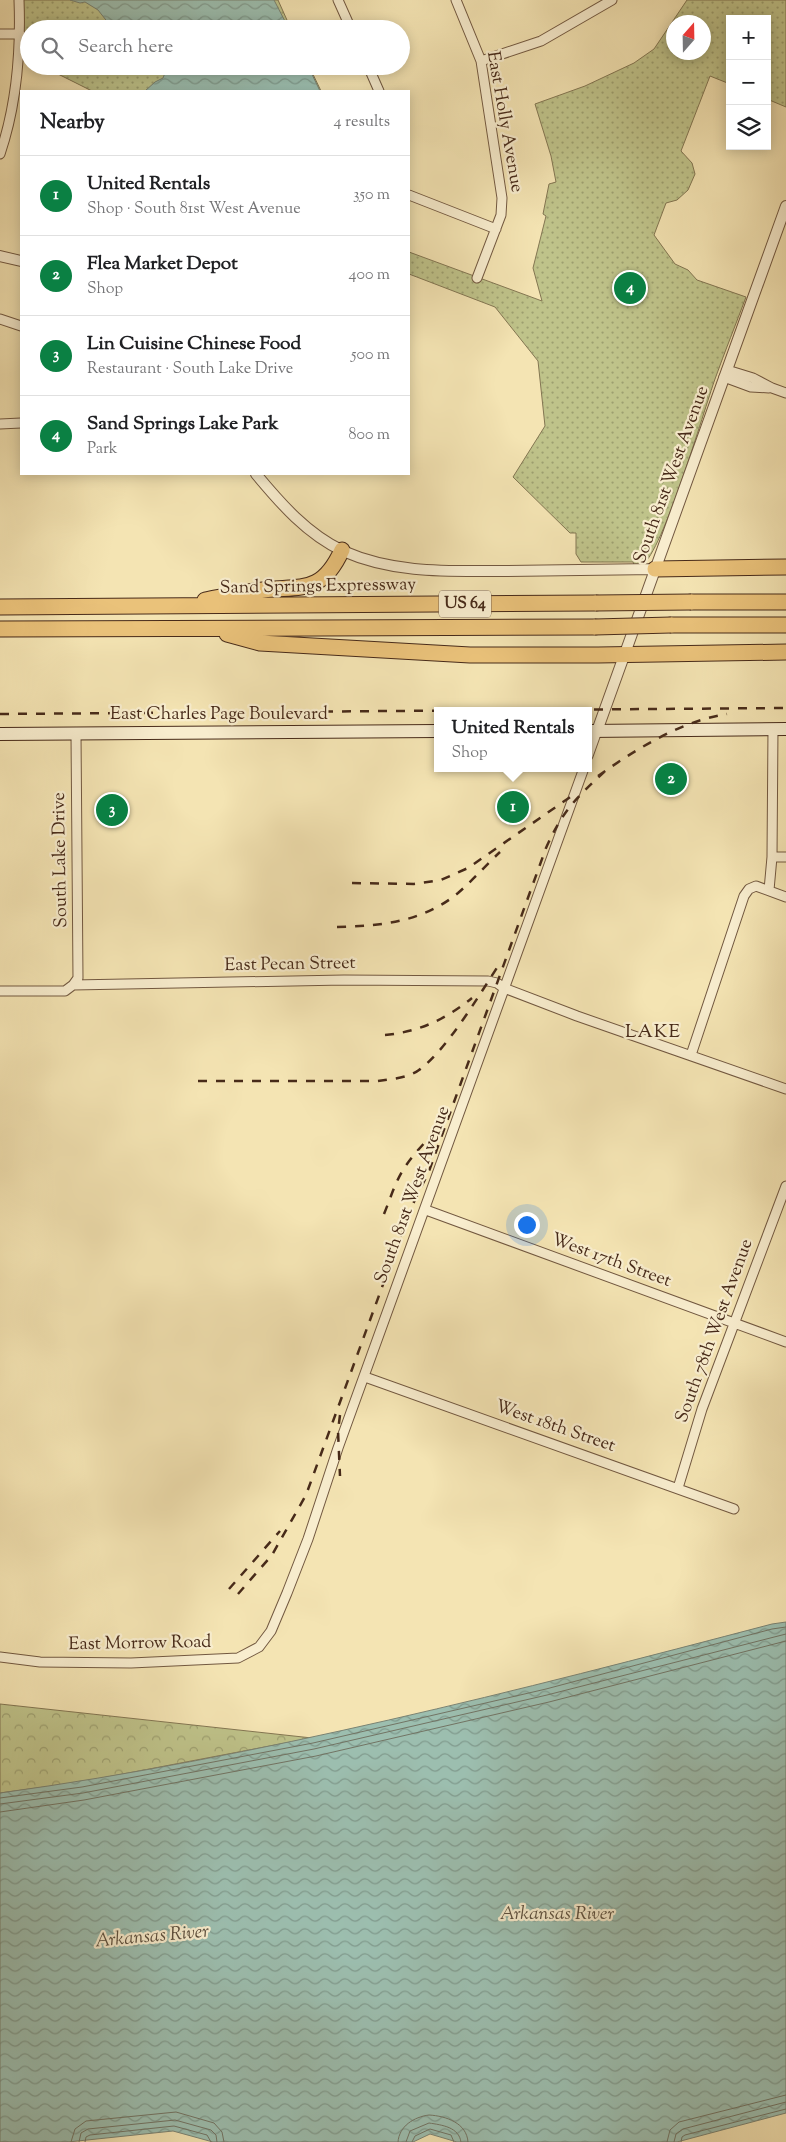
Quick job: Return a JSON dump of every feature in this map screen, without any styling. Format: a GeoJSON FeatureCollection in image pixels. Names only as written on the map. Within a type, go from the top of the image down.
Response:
{"type":"FeatureCollection","features":[{"type":"Feature","properties":{"kind":"highway"},"geometry":{"type":"LineString","coordinates":[[170,608],[256,590],[311,585],[328,575],[335,566],[342,550]]}},
{"type":"Feature","properties":{"kind":"highway"},"geometry":{"type":"LineString","coordinates":[[655,569],[786,567]]}},
{"type":"Feature","properties":{"kind":"highway","name":"Sand Springs Expressway"},"geometry":{"type":"LineString","coordinates":[[0,607],[170,608],[786,602]]}},
{"type":"Feature","properties":{"kind":"highway","name":"US 64"},"geometry":{"type":"LineString","coordinates":[[0,629],[786,625]]}},
{"type":"Feature","properties":{"kind":"highway"},"geometry":{"type":"LineString","coordinates":[[208,629],[260,643],[416,653],[470,655],[786,652]]}},
{"type":"Feature","properties":{"kind":"main road"},"geometry":{"type":"LineString","coordinates":[[593,731],[780,729]]}},
{"type":"Feature","properties":{"kind":"main road","name":"East Charles Page Boulevard"},"geometry":{"type":"LineString","coordinates":[[0,734],[434,731]]}},
{"type":"Feature","properties":{"kind":"street"},"geometry":{"type":"LineString","coordinates":[[0,154],[12,112],[18,74],[19,0]]}},
{"type":"Feature","properties":{"kind":"street"},"geometry":{"type":"LineString","coordinates":[[338,0],[347,20]]}},
{"type":"Feature","properties":{"kind":"street","name":"East Holly Avenue"},"geometry":{"type":"LineString","coordinates":[[456,0],[481,61],[502,198],[501,215],[477,278]]}},
{"type":"Feature","properties":{"kind":"street"},"geometry":{"type":"LineString","coordinates":[[481,61],[542,40],[612,0]]}},
{"type":"Feature","properties":{"kind":"street"},"geometry":{"type":"LineString","coordinates":[[0,34],[20,34]]}},
{"type":"Feature","properties":{"kind":"street"},"geometry":{"type":"LineString","coordinates":[[372,75],[379,90]]}},
{"type":"Feature","properties":{"kind":"street"},"geometry":{"type":"LineString","coordinates":[[410,195],[496,229]]}},
{"type":"Feature","properties":{"kind":"street","name":"South 81st West Avenue"},"geometry":{"type":"LineString","coordinates":[[593,731],[624,654],[786,206]]}},
{"type":"Feature","properties":{"kind":"street"},"geometry":{"type":"LineString","coordinates":[[0,256],[20,261]]}},
{"type":"Feature","properties":{"kind":"street"},"geometry":{"type":"LineString","coordinates":[[0,319],[20,326]]}},
{"type":"Feature","properties":{"kind":"street"},"geometry":{"type":"LineString","coordinates":[[725,373],[753,378],[786,393]]}},
{"type":"Feature","properties":{"kind":"street"},"geometry":{"type":"LineString","coordinates":[[0,424],[20,423]]}},
{"type":"Feature","properties":{"kind":"street"},"geometry":{"type":"LineString","coordinates":[[257,475],[284,506],[305,526],[342,550],[370,562],[415,570],[655,569]]}},
{"type":"Feature","properties":{"kind":"street"},"geometry":{"type":"LineString","coordinates":[[769,890],[780,729]]}},
{"type":"Feature","properties":{"kind":"street","name":"South Lake Drive"},"geometry":{"type":"LineString","coordinates":[[73,985],[78,978],[76,734]]}},
{"type":"Feature","properties":{"kind":"street","name":"South 81st West Avenue"},"geometry":{"type":"LineString","coordinates":[[271,1631],[308,1539],[583,772]]}},
{"type":"Feature","properties":{"kind":"street"},"geometry":{"type":"LineString","coordinates":[[772,857],[786,857]]}},
{"type":"Feature","properties":{"kind":"street"},"geometry":{"type":"LineString","coordinates":[[691,1055],[744,896],[752,886],[756,886],[786,897]]}},
{"type":"Feature","properties":{"kind":"street","name":"East Pecan Street"},"geometry":{"type":"LineString","coordinates":[[0,991],[65,991],[73,985],[363,980],[488,981],[577,1016],[786,1089]]}},
{"type":"Feature","properties":{"kind":"street","name":"South 78th West Avenue"},"geometry":{"type":"LineString","coordinates":[[678,1488],[702,1409],[728,1338],[736,1324],[786,1186]]}},
{"type":"Feature","properties":{"kind":"street","name":"West 17th Street"},"geometry":{"type":"LineString","coordinates":[[426,1210],[786,1342]]}},
{"type":"Feature","properties":{"kind":"street","name":"West 18th Street"},"geometry":{"type":"LineString","coordinates":[[365,1377],[734,1509]]}},
{"type":"Feature","properties":{"kind":"street","name":"East Morrow Road"},"geometry":{"type":"LineString","coordinates":[[0,1657],[40,1662],[131,1663],[238,1658],[259,1647],[271,1631]]}},
{"type":"Feature","properties":{"kind":"green space"},"geometry":{"type":"Polygon","coordinates":[[[23,0],[278,0],[287,20],[23,20],[23,0]]]}},
{"type":"Feature","properties":{"kind":"green space"},"geometry":{"type":"Polygon","coordinates":[[[687,0],[786,0],[786,107],[771,101],[771,15],[726,15],[726,82],[710,76],[681,151],[692,163],[695,174],[688,190],[677,200],[666,203],[654,235],[675,264],[688,270],[697,280],[746,297],[715,379],[693,448],[661,535],[651,555],[642,565],[634,565],[633,562],[581,562],[576,554],[576,533],[570,533],[513,477],[545,426],[538,361],[495,307],[410,274],[410,252],[542,301],[533,268],[546,216],[543,214],[549,184],[556,182],[551,156],[535,104],[585,86],[634,63],[654,49],[666,31],[666,60],[711,60],[711,15],[677,15],[687,0]]]}},
{"type":"Feature","properties":{"kind":"green space"},"geometry":{"type":"Polygon","coordinates":[[[60,75],[313,75],[321,90],[90,90],[60,75]]]}},
{"type":"Feature","properties":{"kind":"green space"},"geometry":{"type":"Polygon","coordinates":[[[0,1704],[312,1738],[81,1782],[0,1793],[0,1704]]]}},
{"type":"Feature","properties":{"kind":"water"},"geometry":{"type":"Polygon","coordinates":[[[70,0],[274,0],[284,20],[106,20],[98,10],[85,2],[80,3],[70,0]]]}},
{"type":"Feature","properties":{"kind":"water"},"geometry":{"type":"Polygon","coordinates":[[[164,75],[312,75],[320,90],[146,90],[163,78],[164,75]]]}},
{"type":"Feature","properties":{"kind":"water","name":"Arkansas River"},"geometry":{"type":"Polygon","coordinates":[[[786,1622],[786,2113],[677,2142],[457,2142],[430,2134],[413,2142],[213,2142],[173,2131],[68,2142],[0,2142],[0,1793],[195,1761],[292,1741],[580,1674],[786,1622]]]}},
{"type":"Feature","properties":{"kind":"railway"},"geometry":{"type":"LineString","coordinates":[[592,709],[786,708]]}},
{"type":"Feature","properties":{"kind":"railway"},"geometry":{"type":"LineString","coordinates":[[0,714],[434,711]]}},
{"type":"Feature","properties":{"kind":"railway"},"geometry":{"type":"LineString","coordinates":[[598,776],[643,746],[676,730],[693,723],[727,714]]}},
{"type":"Feature","properties":{"kind":"railway"},"geometry":{"type":"LineString","coordinates":[[238,1594],[272,1555],[306,1495],[411,1208],[429,1171],[546,848],[570,807],[604,772]]}},
{"type":"Feature","properties":{"kind":"railway"},"geometry":{"type":"LineString","coordinates":[[352,883],[414,884],[441,880],[468,868],[576,793]]}},
{"type":"Feature","properties":{"kind":"railway"},"geometry":{"type":"LineString","coordinates":[[337,927],[385,923],[416,916],[431,910],[445,903],[458,893],[500,852]]}},
{"type":"Feature","properties":{"kind":"railway"},"geometry":{"type":"LineString","coordinates":[[198,1081],[378,1081],[410,1075],[430,1061],[441,1049],[463,1020],[500,963]]}},
{"type":"Feature","properties":{"kind":"railway"},"geometry":{"type":"LineString","coordinates":[[385,1035],[421,1028],[442,1018],[472,998]]}},
{"type":"Feature","properties":{"kind":"railway"},"geometry":{"type":"LineString","coordinates":[[384,1214],[403,1170],[443,1119]]}},
{"type":"Feature","properties":{"kind":"railway"},"geometry":{"type":"LineString","coordinates":[[340,1415],[338,1431],[340,1476]]}},
{"type":"Feature","properties":{"kind":"railway"},"geometry":{"type":"LineString","coordinates":[[229,1589],[280,1531]]}},
{"type":"Feature","properties":{"kind":"place","name":"Sand Springs Lake Park"},"geometry":{"type":"Point","coordinates":[630,288]}},
{"type":"Feature","properties":{"kind":"place","name":"Flea Market Depot"},"geometry":{"type":"Point","coordinates":[671,779]}},
{"type":"Feature","properties":{"kind":"place","name":"United Rentals"},"geometry":{"type":"Point","coordinates":[513,807]}},
{"type":"Feature","properties":{"kind":"place","name":"Lin Cuisine Chinese Food"},"geometry":{"type":"Point","coordinates":[112,810]}},
{"type":"Feature","properties":{"kind":"district","name":"LAKE"},"geometry":{"type":"Point","coordinates":[653,1032]}}]}
